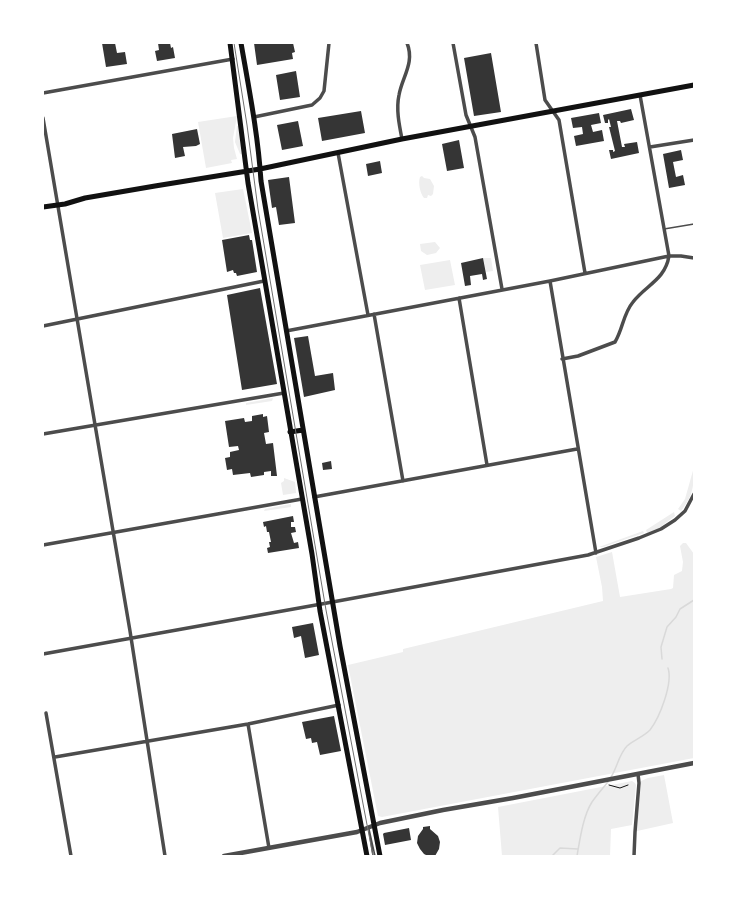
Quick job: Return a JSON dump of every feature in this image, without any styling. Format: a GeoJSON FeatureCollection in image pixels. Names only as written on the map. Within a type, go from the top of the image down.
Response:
{"type":"FeatureCollection","features":[{"type":"Feature","properties":{"kind":"main road"},"geometry":{"type":"LineString","coordinates":[[230,43],[247,171],[264,281],[319,605],[367,856]]}},
{"type":"Feature","properties":{"kind":"main road"},"geometry":{"type":"LineString","coordinates":[[241,43],[260,158],[261,181],[314,497],[355,730],[380,856]]}},
{"type":"Feature","properties":{"kind":"main road"},"geometry":{"type":"LineString","coordinates":[[43,207],[155,186],[260,169],[402,139],[694,85]]}},
{"type":"Feature","properties":{"kind":"main road"},"geometry":{"type":"LineString","coordinates":[[290,432],[303,430]]}},
{"type":"Feature","properties":{"kind":"street"},"geometry":{"type":"LineString","coordinates":[[254,117],[312,105],[318,100],[324,91],[329,43]]}},
{"type":"Feature","properties":{"kind":"street"},"geometry":{"type":"LineString","coordinates":[[402,139],[398,111],[399,94],[408,70],[409,48],[407,43]]}},
{"type":"Feature","properties":{"kind":"street"},"geometry":{"type":"LineString","coordinates":[[453,43],[466,115],[475,137],[502,289]]}},
{"type":"Feature","properties":{"kind":"street"},"geometry":{"type":"LineString","coordinates":[[536,43],[545,100],[559,120],[585,273]]}},
{"type":"Feature","properties":{"kind":"street"},"geometry":{"type":"LineString","coordinates":[[43,93],[233,59]]}},
{"type":"Feature","properties":{"kind":"street"},"geometry":{"type":"LineString","coordinates":[[562,359],[578,356],[615,342],[627,310],[640,294],[660,277],[668,263],[669,256],[640,95]]}},
{"type":"Feature","properties":{"kind":"street"},"geometry":{"type":"LineString","coordinates":[[43,118],[96,425],[165,856]]}},
{"type":"Feature","properties":{"kind":"street"},"geometry":{"type":"LineString","coordinates":[[650,147],[694,140]]}},
{"type":"Feature","properties":{"kind":"street"},"geometry":{"type":"LineString","coordinates":[[338,153],[368,315]]}},
{"type":"Feature","properties":{"kind":"street"},"geometry":{"type":"LineString","coordinates":[[286,332],[502,289],[550,281],[669,256],[694,258]]}},
{"type":"Feature","properties":{"kind":"street"},"geometry":{"type":"LineString","coordinates":[[43,326],[264,281]]}},
{"type":"Feature","properties":{"kind":"street"},"geometry":{"type":"LineString","coordinates":[[550,281],[577,449],[596,553]]}},
{"type":"Feature","properties":{"kind":"street"},"geometry":{"type":"LineString","coordinates":[[459,298],[487,465]]}},
{"type":"Feature","properties":{"kind":"street"},"geometry":{"type":"LineString","coordinates":[[374,314],[403,481]]}},
{"type":"Feature","properties":{"kind":"street"},"geometry":{"type":"LineString","coordinates":[[43,434],[284,393]]}},
{"type":"Feature","properties":{"kind":"street"},"geometry":{"type":"LineString","coordinates":[[314,497],[577,449]]}},
{"type":"Feature","properties":{"kind":"street"},"geometry":{"type":"LineString","coordinates":[[43,654],[319,605],[596,553],[661,529],[685,511],[694,494]]}},
{"type":"Feature","properties":{"kind":"street"},"geometry":{"type":"LineString","coordinates":[[43,545],[302,499]]}},
{"type":"Feature","properties":{"kind":"street"},"geometry":{"type":"LineString","coordinates":[[55,757],[248,724],[339,705]]}},
{"type":"Feature","properties":{"kind":"street"},"geometry":{"type":"LineString","coordinates":[[46,713],[55,757],[71,856]]}},
{"type":"Feature","properties":{"kind":"street"},"geometry":{"type":"LineString","coordinates":[[248,724],[269,848]]}},
{"type":"Feature","properties":{"kind":"street"},"geometry":{"type":"LineString","coordinates":[[224,856],[362,830],[442,810],[694,763]]}},
{"type":"Feature","properties":{"kind":"street"},"geometry":{"type":"LineString","coordinates":[[634,856],[639,783],[638,774]]}},
{"type":"Feature","properties":{"kind":"lane"},"geometry":{"type":"LineString","coordinates":[[664,229],[694,224]]}},
{"type":"Feature","properties":{"kind":"lane"},"geometry":{"type":"LineString","coordinates":[[368,828],[374,856]]}},
{"type":"Feature","properties":{"kind":"path"},"geometry":{"type":"LineString","coordinates":[[610,785],[620,788],[628,785]]}},
{"type":"Feature","properties":{"kind":"shaded area"},"geometry":{"type":"Polygon","coordinates":[[[237,116],[233,138],[237,159],[231,160],[232,163],[206,168],[198,122],[237,116]]]}},
{"type":"Feature","properties":{"kind":"shaded area"},"geometry":{"type":"Polygon","coordinates":[[[237,126],[239,126],[242,154],[240,154],[235,142],[237,126]]]}},
{"type":"Feature","properties":{"kind":"shaded area"},"geometry":{"type":"Polygon","coordinates":[[[422,176],[430,179],[434,186],[433,194],[431,196],[428,195],[427,198],[424,198],[421,193],[419,179],[422,176]]]}},
{"type":"Feature","properties":{"kind":"shaded area"},"geometry":{"type":"Polygon","coordinates":[[[243,189],[252,233],[223,238],[215,193],[243,189]]]}},
{"type":"Feature","properties":{"kind":"shaded area"},"geometry":{"type":"Polygon","coordinates":[[[435,242],[440,248],[436,253],[427,255],[421,251],[420,244],[435,242]]]}},
{"type":"Feature","properties":{"kind":"shaded area"},"geometry":{"type":"Polygon","coordinates":[[[483,258],[491,258],[493,271],[486,272],[483,258]]]}},
{"type":"Feature","properties":{"kind":"shaded area"},"geometry":{"type":"Polygon","coordinates":[[[450,260],[455,285],[425,290],[420,265],[450,260]]]}},
{"type":"Feature","properties":{"kind":"shaded area"},"geometry":{"type":"Polygon","coordinates":[[[273,398],[272,401],[246,405],[246,403],[273,398]]]}},
{"type":"Feature","properties":{"kind":"shaded area"},"geometry":{"type":"Polygon","coordinates":[[[694,467],[692,490],[681,511],[678,509],[685,499],[694,467]]]}},
{"type":"Feature","properties":{"kind":"shaded area"},"geometry":{"type":"Polygon","coordinates":[[[284,478],[295,482],[296,493],[283,495],[281,483],[284,481],[284,478]]]}},
{"type":"Feature","properties":{"kind":"shaded area"},"geometry":{"type":"Polygon","coordinates":[[[291,504],[291,507],[264,511],[265,509],[291,504]]]}},
{"type":"Feature","properties":{"kind":"shaded area"},"geometry":{"type":"Polygon","coordinates":[[[674,512],[675,516],[659,528],[647,533],[646,530],[674,512]]]}},
{"type":"Feature","properties":{"kind":"shaded area"},"geometry":{"type":"Polygon","coordinates":[[[643,531],[644,533],[599,547],[643,531]]]}},
{"type":"Feature","properties":{"kind":"shaded area"},"geometry":{"type":"Polygon","coordinates":[[[683,543],[686,543],[694,554],[694,758],[382,817],[378,816],[348,665],[403,652],[403,649],[603,601],[602,587],[596,557],[612,552],[620,597],[671,589],[673,588],[674,575],[682,571],[683,562],[680,546],[683,543]]]}},
{"type":"Feature","properties":{"kind":"shaded area"},"geometry":{"type":"Polygon","coordinates":[[[664,775],[673,823],[637,831],[641,781],[664,775]]]}},
{"type":"Feature","properties":{"kind":"shaded area"},"geometry":{"type":"Polygon","coordinates":[[[632,781],[636,785],[632,825],[611,829],[610,856],[502,856],[498,807],[632,781]]]}},
{"type":"Feature","properties":{"kind":"building"},"geometry":{"type":"Polygon","coordinates":[[[102,43],[115,43],[117,53],[125,52],[127,64],[106,67],[102,43]]]}},
{"type":"Feature","properties":{"kind":"building"},"geometry":{"type":"Polygon","coordinates":[[[158,43],[170,43],[171,48],[173,47],[175,58],[157,61],[155,51],[159,50],[158,43]]]}},
{"type":"Feature","properties":{"kind":"building"},"geometry":{"type":"Polygon","coordinates":[[[254,43],[293,43],[295,52],[292,53],[293,59],[257,65],[254,43]]]}},
{"type":"Feature","properties":{"kind":"building"},"geometry":{"type":"Polygon","coordinates":[[[491,53],[501,112],[474,116],[464,58],[491,53]]]}},
{"type":"Feature","properties":{"kind":"building"},"geometry":{"type":"Polygon","coordinates":[[[296,71],[300,97],[280,100],[276,75],[296,71]]]}},
{"type":"Feature","properties":{"kind":"building"},"geometry":{"type":"Polygon","coordinates":[[[631,109],[634,120],[621,123],[620,121],[617,121],[622,147],[625,147],[624,144],[637,142],[639,153],[611,159],[609,150],[613,150],[613,152],[615,151],[609,127],[611,127],[609,119],[608,123],[605,123],[603,115],[631,109]]]}},
{"type":"Feature","properties":{"kind":"building"},"geometry":{"type":"Polygon","coordinates":[[[361,111],[365,133],[322,141],[318,118],[361,111]]]}},
{"type":"Feature","properties":{"kind":"building"},"geometry":{"type":"Polygon","coordinates":[[[599,113],[601,123],[591,125],[593,132],[602,130],[604,141],[576,146],[574,136],[583,134],[582,127],[573,128],[571,118],[599,113]]]}},
{"type":"Feature","properties":{"kind":"building"},"geometry":{"type":"Polygon","coordinates":[[[298,121],[303,146],[282,150],[277,125],[298,121]]]}},
{"type":"Feature","properties":{"kind":"building"},"geometry":{"type":"Polygon","coordinates":[[[197,129],[200,144],[196,146],[183,147],[185,156],[175,158],[172,134],[197,129]]]}},
{"type":"Feature","properties":{"kind":"building"},"geometry":{"type":"Polygon","coordinates":[[[459,140],[464,168],[447,171],[442,144],[459,140]]]}},
{"type":"Feature","properties":{"kind":"building"},"geometry":{"type":"Polygon","coordinates":[[[681,150],[683,160],[673,162],[676,177],[683,175],[685,185],[669,188],[663,154],[681,150]]]}},
{"type":"Feature","properties":{"kind":"building"},"geometry":{"type":"Polygon","coordinates":[[[380,161],[382,173],[368,176],[366,164],[380,161]]]}},
{"type":"Feature","properties":{"kind":"building"},"geometry":{"type":"Polygon","coordinates":[[[289,177],[295,223],[279,225],[276,207],[272,208],[268,180],[289,177]]]}},
{"type":"Feature","properties":{"kind":"building"},"geometry":{"type":"Polygon","coordinates":[[[249,235],[250,240],[252,240],[257,272],[237,276],[233,270],[227,272],[222,240],[249,235]]]}},
{"type":"Feature","properties":{"kind":"building"},"geometry":{"type":"Polygon","coordinates":[[[483,258],[487,279],[483,280],[482,274],[470,276],[471,285],[465,286],[461,263],[483,258]]]}},
{"type":"Feature","properties":{"kind":"building"},"geometry":{"type":"Polygon","coordinates":[[[260,288],[277,384],[242,390],[227,295],[260,288]]]}},
{"type":"Feature","properties":{"kind":"building"},"geometry":{"type":"Polygon","coordinates":[[[308,336],[315,376],[333,373],[335,390],[304,397],[294,338],[308,336]]]}},
{"type":"Feature","properties":{"kind":"building"},"geometry":{"type":"Polygon","coordinates":[[[263,414],[263,417],[267,416],[269,432],[264,433],[266,444],[273,443],[277,476],[271,476],[271,471],[264,472],[264,475],[251,477],[250,473],[233,475],[232,469],[227,470],[225,458],[230,457],[230,452],[239,450],[238,446],[229,447],[225,421],[244,418],[245,422],[252,421],[252,416],[263,414]]]}},
{"type":"Feature","properties":{"kind":"building"},"geometry":{"type":"Polygon","coordinates":[[[331,461],[332,469],[323,470],[322,463],[331,461]]]}},
{"type":"Feature","properties":{"kind":"building"},"geometry":{"type":"Polygon","coordinates":[[[293,516],[294,522],[291,522],[291,527],[295,527],[296,532],[291,533],[294,543],[298,542],[299,548],[268,553],[267,548],[270,547],[269,542],[271,542],[269,532],[267,532],[266,526],[264,527],[263,522],[293,516]]]}},
{"type":"Feature","properties":{"kind":"building"},"geometry":{"type":"Polygon","coordinates":[[[313,623],[319,655],[305,658],[301,636],[294,638],[292,627],[313,623]]]}},
{"type":"Feature","properties":{"kind":"building"},"geometry":{"type":"Polygon","coordinates":[[[334,716],[341,751],[320,755],[317,742],[312,743],[311,738],[306,739],[302,722],[334,716]]]}},
{"type":"Feature","properties":{"kind":"building"},"geometry":{"type":"Polygon","coordinates":[[[430,826],[430,829],[438,836],[440,842],[439,849],[435,856],[428,856],[424,854],[417,843],[418,836],[423,827],[430,826]]]}},
{"type":"Feature","properties":{"kind":"building"},"geometry":{"type":"Polygon","coordinates":[[[409,828],[411,840],[385,845],[384,833],[409,828]]]}},
{"type":"Feature","properties":{"kind":"waterway"},"geometry":{"type":"LineString","coordinates":[[662,659],[661,647],[667,627],[676,617],[680,609],[694,600]]}},
{"type":"Feature","properties":{"kind":"waterway"},"geometry":{"type":"LineString","coordinates":[[611,777],[624,749],[650,730],[658,717],[665,700],[669,682],[668,668]]}},
{"type":"Feature","properties":{"kind":"waterway"},"geometry":{"type":"LineString","coordinates":[[577,856],[586,814],[594,799],[608,782]]}},
{"type":"Feature","properties":{"kind":"waterway"},"geometry":{"type":"LineString","coordinates":[[552,856],[560,848],[578,849]]}},
{"type":"Feature","properties":{"kind":"tram line"},"geometry":{"type":"LineString","coordinates":[[234,43],[258,209],[326,610],[373,856]]}}]}
